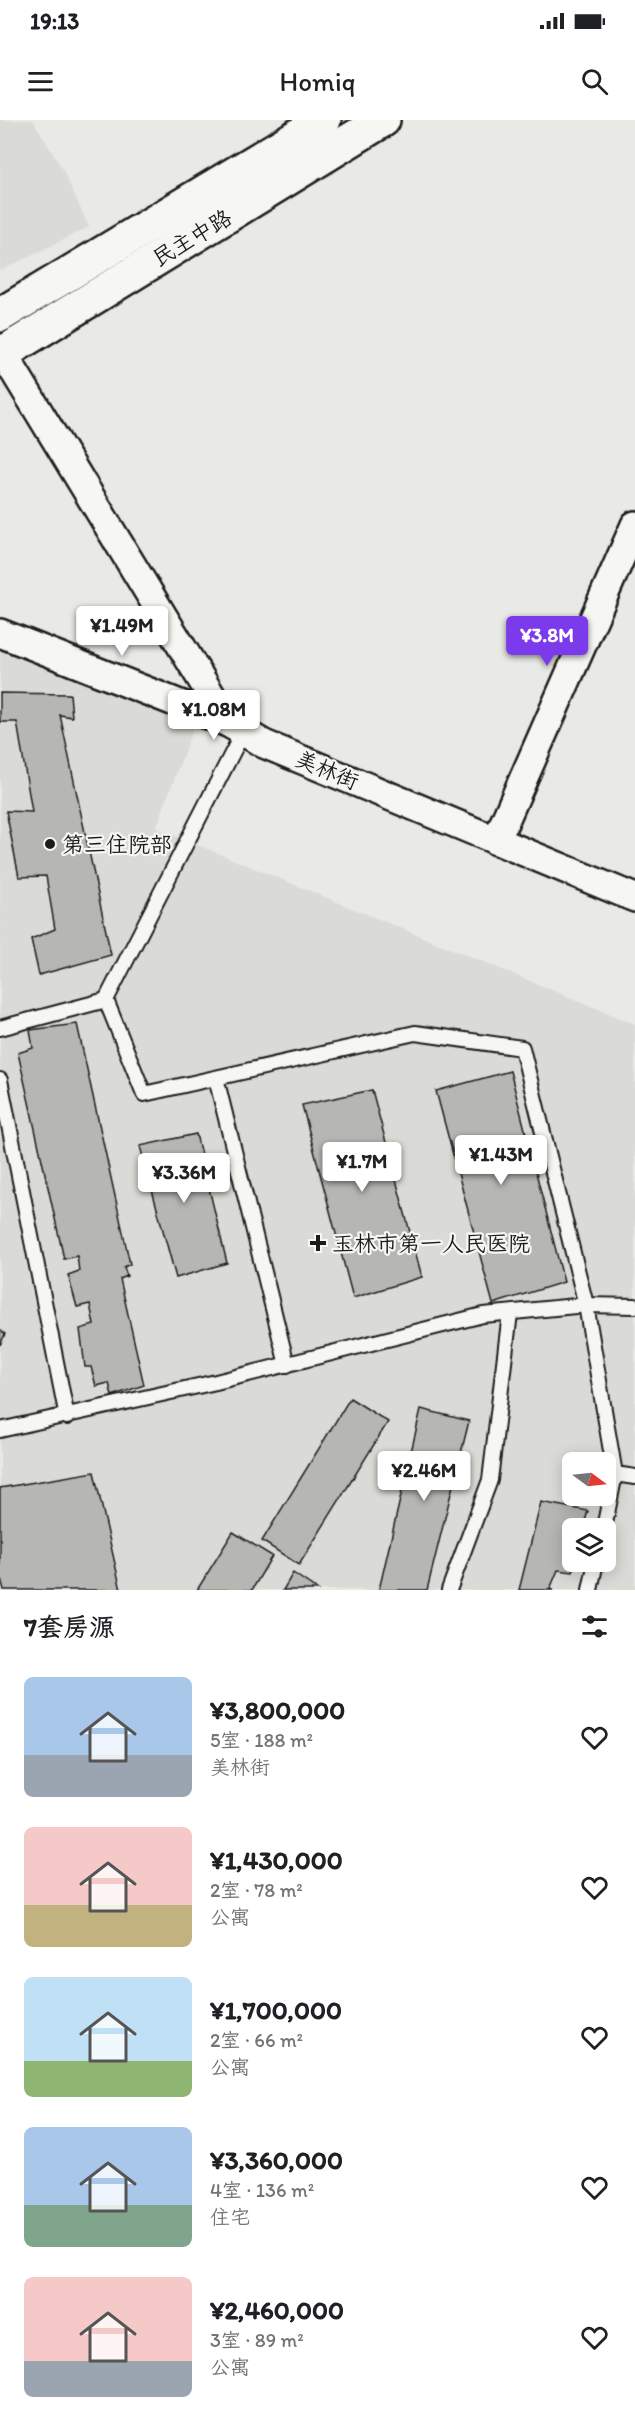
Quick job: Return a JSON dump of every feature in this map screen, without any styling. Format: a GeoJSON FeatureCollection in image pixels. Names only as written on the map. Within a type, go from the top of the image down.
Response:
{"type":"FeatureCollection","features":[{"type":"Feature","properties":{"kind":"main road","name":"民主中路"},"geometry":{"type":"LineString","coordinates":[[0,315],[324,120]]}},
{"type":"Feature","properties":{"kind":"main road","name":"民主中路"},"geometry":{"type":"LineString","coordinates":[[1,352],[383,120]]}},
{"type":"Feature","properties":{"kind":"street"},"geometry":{"type":"LineString","coordinates":[[1,352],[235,727]]}},
{"type":"Feature","properties":{"kind":"street"},"geometry":{"type":"LineString","coordinates":[[496,842],[635,525]]}},
{"type":"Feature","properties":{"kind":"street","name":"美林街"},"geometry":{"type":"LineString","coordinates":[[0,633],[235,727],[264,744],[635,898]]}},
{"type":"Feature","properties":{"kind":"lane"},"geometry":{"type":"LineString","coordinates":[[235,727],[106,1000],[144,1094],[415,1033],[522,1048],[586,1305],[611,1452]]}},
{"type":"Feature","properties":{"kind":"lane"},"geometry":{"type":"LineString","coordinates":[[0,1028],[106,1000]]}},
{"type":"Feature","properties":{"kind":"lane"},"geometry":{"type":"LineString","coordinates":[[216,1078],[287,1365]]}},
{"type":"Feature","properties":{"kind":"lane"},"geometry":{"type":"LineString","coordinates":[[0,1080],[67,1417]]}},
{"type":"Feature","properties":{"kind":"lane"},"geometry":{"type":"LineString","coordinates":[[0,1431],[287,1365],[483,1315],[586,1305],[635,1306]]}},
{"type":"Feature","properties":{"kind":"lane"},"geometry":{"type":"LineString","coordinates":[[449,1590],[490,1480],[510,1312]]}},
{"type":"Feature","properties":{"kind":"lane"},"geometry":{"type":"LineString","coordinates":[[616,1474],[635,1477]]}},
{"type":"Feature","properties":{"kind":"lane"},"geometry":{"type":"LineString","coordinates":[[590,1590],[594,1572]]}},
{"type":"Feature","properties":{"kind":"shaded area"},"geometry":{"type":"Polygon","coordinates":[[[0,120],[33,120],[63,170],[89,227],[0,271],[0,120]]]}},
{"type":"Feature","properties":{"kind":"shaded area","name":"玉林市第一人民医院"},"geometry":{"type":"Polygon","coordinates":[[[0,633],[199,712],[156,828],[635,1024],[635,1590],[0,1590],[0,633]]]}},
{"type":"Feature","properties":{"kind":"building","name":"第三住院部"},"geometry":{"type":"Polygon","coordinates":[[[0,693],[70,694],[72,717],[60,715],[111,955],[39,975],[31,939],[55,929],[46,876],[19,877],[6,811],[32,812],[17,722],[0,722],[0,693]]]}},
{"type":"Feature","properties":{"kind":"building"},"geometry":{"type":"Polygon","coordinates":[[[77,1024],[130,1264],[124,1267],[127,1276],[120,1279],[144,1385],[112,1396],[109,1383],[96,1386],[91,1367],[85,1367],[80,1329],[94,1325],[90,1304],[77,1307],[68,1275],[79,1271],[77,1256],[64,1259],[18,1053],[33,1048],[30,1030],[77,1024]]]}},
{"type":"Feature","properties":{"kind":"building"},"geometry":{"type":"Polygon","coordinates":[[[510,1071],[564,1282],[493,1304],[436,1091],[510,1071]]]}},
{"type":"Feature","properties":{"kind":"building"},"geometry":{"type":"Polygon","coordinates":[[[372,1090],[422,1277],[353,1298],[302,1105],[372,1090]]]}},
{"type":"Feature","properties":{"kind":"building"},"geometry":{"type":"Polygon","coordinates":[[[196,1134],[227,1263],[176,1278],[140,1146],[196,1134]]]}},
{"type":"Feature","properties":{"kind":"building"},"geometry":{"type":"Polygon","coordinates":[[[0,1330],[5,1334],[0,1345],[0,1330]]]}},
{"type":"Feature","properties":{"kind":"building"},"geometry":{"type":"Polygon","coordinates":[[[350,1398],[388,1422],[299,1565],[262,1541],[350,1398]]]}},
{"type":"Feature","properties":{"kind":"building"},"geometry":{"type":"Polygon","coordinates":[[[421,1409],[469,1421],[427,1590],[379,1590],[421,1409]]]}},
{"type":"Feature","properties":{"kind":"building"},"geometry":{"type":"Polygon","coordinates":[[[94,1472],[121,1590],[4,1590],[0,1575],[0,1488],[94,1472]]]}},
{"type":"Feature","properties":{"kind":"building"},"geometry":{"type":"Polygon","coordinates":[[[541,1502],[588,1511],[586,1518],[562,1518],[562,1571],[558,1570],[550,1589],[553,1590],[519,1590],[541,1502]]]}},
{"type":"Feature","properties":{"kind":"building"},"geometry":{"type":"Polygon","coordinates":[[[233,1532],[272,1556],[252,1590],[197,1590],[233,1532]]]}},
{"type":"Feature","properties":{"kind":"building"},"geometry":{"type":"Polygon","coordinates":[[[293,1573],[318,1590],[283,1590],[293,1573]]]}},
{"type":"Feature","properties":{"kind":"place","name":"第三住院部"},"geometry":{"type":"Point","coordinates":[50,844]}},
{"type":"Feature","properties":{"kind":"place","name":"玉林市第一人民医院"},"geometry":{"type":"Point","coordinates":[318,1243]}}]}
